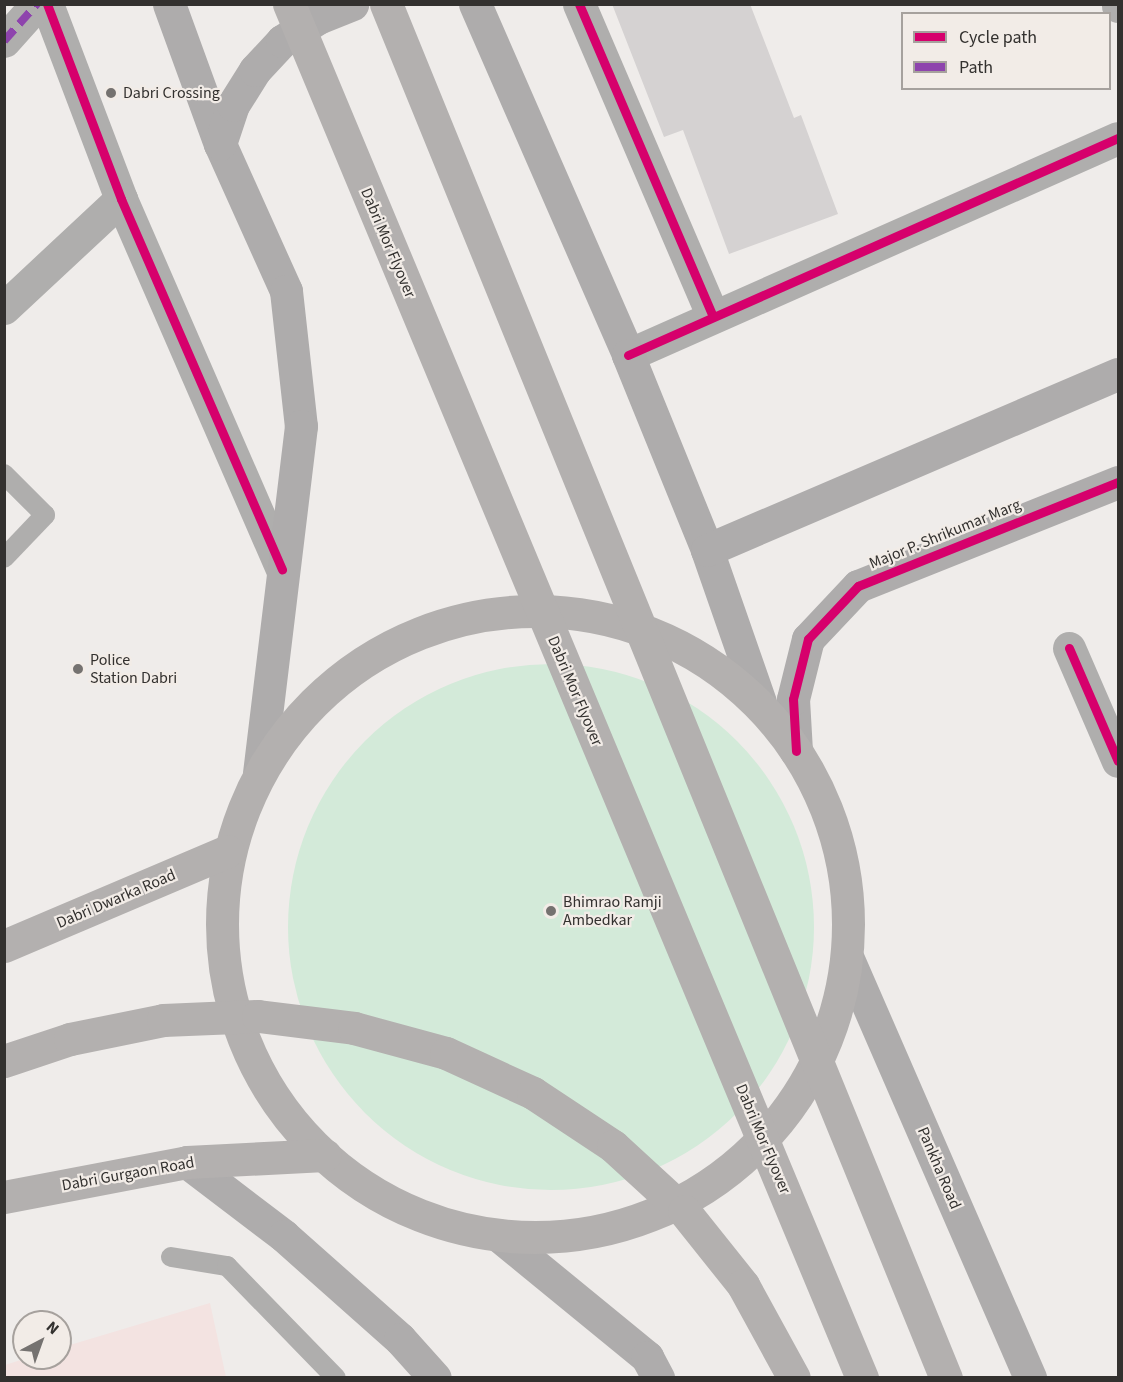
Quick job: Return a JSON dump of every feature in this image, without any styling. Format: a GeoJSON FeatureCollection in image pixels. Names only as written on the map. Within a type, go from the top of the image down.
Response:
{"type":"FeatureCollection","features":[{"type":"Feature","properties":{"kind":"main road"},"geometry":{"type":"LineString","coordinates":[[169,4],[220,144],[286,291],[301,426],[259,772]]}},
{"type":"Feature","properties":{"kind":"main road","name":"Dabri Mor Flyover"},"geometry":{"type":"LineString","coordinates":[[289,4],[862,1377]]}},
{"type":"Feature","properties":{"kind":"main road"},"geometry":{"type":"LineString","coordinates":[[220,144],[233,105],[255,70],[282,41],[318,18],[352,4]]}},
{"type":"Feature","properties":{"kind":"main road"},"geometry":{"type":"LineString","coordinates":[[386,4],[946,1377]]}},
{"type":"Feature","properties":{"kind":"main road"},"geometry":{"type":"LineString","coordinates":[[469,7],[628,355],[707,550],[760,702],[796,752],[823,799],[841,850],[849,904],[848,959],[835,1019],[811,1076],[776,1128],[731,1170],[678,1204],[621,1226],[560,1237],[498,1235],[405,1208],[363,1185],[325,1155],[285,1112],[255,1063],[234,1008],[224,951],[228,851],[233,809],[294,723],[340,678],[395,643],[456,620],[520,610],[584,614],[647,631],[705,661],[760,702]]}},
{"type":"Feature","properties":{"kind":"main road"},"geometry":{"type":"LineString","coordinates":[[707,550],[1119,374]]}},
{"type":"Feature","properties":{"kind":"main road","name":"Major P. Shrikumar Marg"},"geometry":{"type":"LineString","coordinates":[[796,752],[793,699],[808,639],[858,586],[1119,482]]}},
{"type":"Feature","properties":{"kind":"main road","name":"Dabri Dwarka Road"},"geometry":{"type":"LineString","coordinates":[[4,946],[228,851]]}},
{"type":"Feature","properties":{"kind":"main road","name":"Pankha Road"},"geometry":{"type":"LineString","coordinates":[[848,959],[1030,1377]]}},
{"type":"Feature","properties":{"kind":"main road"},"geometry":{"type":"LineString","coordinates":[[4,1061],[70,1039],[163,1020],[258,1016],[354,1028],[446,1053],[533,1093],[613,1146],[684,1211],[744,1285],[794,1377]]}},
{"type":"Feature","properties":{"kind":"main road","name":"Dabri Gurgaon Road"},"geometry":{"type":"LineString","coordinates":[[4,1197],[187,1161],[325,1155]]}},
{"type":"Feature","properties":{"kind":"main road"},"geometry":{"type":"LineString","coordinates":[[187,1161],[284,1236],[400,1339],[435,1377]]}},
{"type":"Feature","properties":{"kind":"main road"},"geometry":{"type":"LineString","coordinates":[[498,1235],[647,1358],[658,1377]]}},
{"type":"Feature","properties":{"kind":"street"},"geometry":{"type":"LineString","coordinates":[[4,41],[37,4]]}},
{"type":"Feature","properties":{"kind":"street"},"geometry":{"type":"LineString","coordinates":[[47,4],[121,199],[282,569]]}},
{"type":"Feature","properties":{"kind":"street"},"geometry":{"type":"LineString","coordinates":[[579,4],[713,317]]}},
{"type":"Feature","properties":{"kind":"street"},"geometry":{"type":"LineString","coordinates":[[628,355],[1119,138]]}},
{"type":"Feature","properties":{"kind":"street"},"geometry":{"type":"LineString","coordinates":[[4,308],[121,199]]}},
{"type":"Feature","properties":{"kind":"street"},"geometry":{"type":"LineString","coordinates":[[1069,648],[1119,761]]}},
{"type":"Feature","properties":{"kind":"lane"},"geometry":{"type":"LineString","coordinates":[[4,474],[45,514],[4,558]]}},
{"type":"Feature","properties":{"kind":"lane"},"geometry":{"type":"LineString","coordinates":[[171,1257],[226,1266],[336,1377]]}},
{"type":"Feature","properties":{"kind":"shaded area"},"geometry":{"type":"Polygon","coordinates":[[[210,1303],[226,1377],[5,1377],[5,1365],[12,1363],[12,1370],[72,1370],[72,1344],[210,1303]]]}},
{"type":"Feature","properties":{"kind":"green space"},"geometry":{"type":"Polygon","coordinates":[[[551,664],[602,669],[652,684],[697,708],[737,741],[770,781],[794,826],[809,876],[814,927],[809,978],[794,1028],[770,1073],[737,1113],[697,1146],[652,1170],[602,1185],[551,1190],[500,1185],[450,1170],[405,1146],[365,1113],[332,1073],[308,1028],[293,978],[288,927],[293,876],[308,826],[332,781],[365,741],[405,708],[450,684],[500,669],[551,664]]]}},
{"type":"Feature","properties":{"kind":"building"},"geometry":{"type":"Polygon","coordinates":[[[612,4],[750,4],[794,118],[801,115],[838,214],[729,254],[683,130],[664,137],[612,4]]]}},
{"type":"Feature","properties":{"kind":"marked path"},"geometry":{"type":"LineString","coordinates":[[4,41],[37,4]]}},
{"type":"Feature","properties":{"kind":"cycle path"},"geometry":{"type":"LineString","coordinates":[[47,4],[121,199],[282,569]]}},
{"type":"Feature","properties":{"kind":"cycle path"},"geometry":{"type":"LineString","coordinates":[[579,4],[713,317]]}},
{"type":"Feature","properties":{"kind":"cycle path"},"geometry":{"type":"LineString","coordinates":[[628,355],[1118,138]]}},
{"type":"Feature","properties":{"kind":"cycle path"},"geometry":{"type":"LineString","coordinates":[[796,751],[793,699],[808,639],[858,586],[1118,482]]}},
{"type":"Feature","properties":{"kind":"cycle path"},"geometry":{"type":"LineString","coordinates":[[1069,648],[1118,761]]}},
{"type":"Feature","properties":{"kind":"place","name":"Dabri Crossing"},"geometry":{"type":"Point","coordinates":[111,93]}},
{"type":"Feature","properties":{"kind":"place","name":"Police Station Dabri"},"geometry":{"type":"Point","coordinates":[78,669]}},
{"type":"Feature","properties":{"kind":"place","name":"Bhimrao Ramji Ambedkar"},"geometry":{"type":"Point","coordinates":[551,911]}}]}
